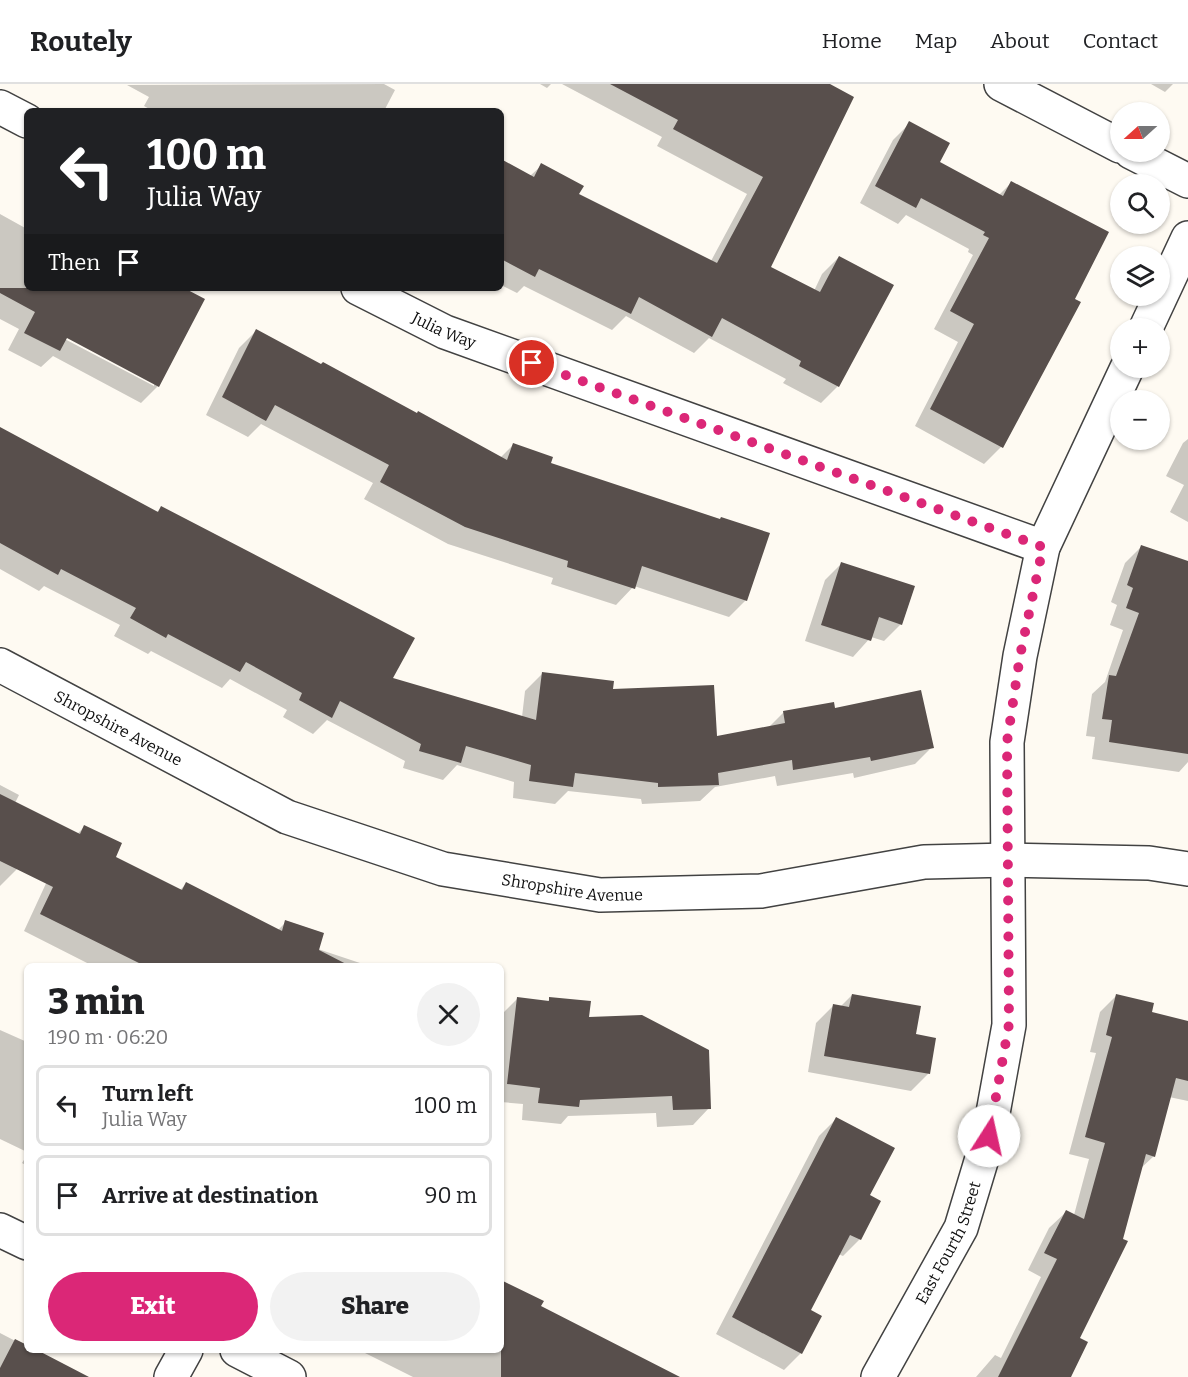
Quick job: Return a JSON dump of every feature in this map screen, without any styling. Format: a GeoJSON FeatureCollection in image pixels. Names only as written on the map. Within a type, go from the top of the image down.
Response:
{"type":"FeatureCollection","features":[{"type":"Feature","properties":{"kind":"street"},"geometry":{"type":"LineString","coordinates":[[1001,84],[1110,141]]}},
{"type":"Feature","properties":{"kind":"street"},"geometry":{"type":"LineString","coordinates":[[0,107],[24,119]]}},
{"type":"Feature","properties":{"kind":"street"},"geometry":{"type":"LineString","coordinates":[[1151,162],[1188,181]]}},
{"type":"Feature","properties":{"kind":"street"},"geometry":{"type":"LineString","coordinates":[[1151,318],[1188,238]]}},
{"type":"Feature","properties":{"kind":"street","name":"Julia Way"},"geometry":{"type":"LineString","coordinates":[[364,291],[445,332],[1043,547]]}},
{"type":"Feature","properties":{"kind":"street","name":"East Fourth Street"},"geometry":{"type":"LineString","coordinates":[[878,1377],[961,1228],[989,1136],[1009,1024],[1007,742],[1020,656],[1043,547],[1122,378]]}},
{"type":"Feature","properties":{"kind":"street","name":"Shropshire Avenue"},"geometry":{"type":"LineString","coordinates":[[0,666],[287,817],[443,869],[600,895],[761,891],[924,862],[1009,860],[1149,863],[1188,870]]}},
{"type":"Feature","properties":{"kind":"street"},"geometry":{"type":"LineString","coordinates":[[0,1230],[24,1242]]}},
{"type":"Feature","properties":{"kind":"street"},"geometry":{"type":"LineString","coordinates":[[171,1377],[184,1353]]}},
{"type":"Feature","properties":{"kind":"street"},"geometry":{"type":"LineString","coordinates":[[243,1353],[289,1377]]}},
{"type":"Feature","properties":{"kind":"building"},"geometry":{"type":"Polygon","coordinates":[[[610,84],[830,84],[854,97],[771,267],[820,292],[839,256],[894,285],[839,387],[799,366],[801,361],[722,318],[712,337],[639,297],[631,314],[539,269],[535,277],[504,261],[504,161],[534,177],[541,163],[584,186],[579,194],[717,263],[763,177],[673,129],[678,120],[610,84]]]}},
{"type":"Feature","properties":{"kind":"building"},"geometry":{"type":"Polygon","coordinates":[[[909,121],[950,143],[940,162],[1003,196],[1011,181],[1109,232],[1075,299],[1081,302],[1003,448],[930,409],[974,324],[950,311],[989,238],[983,235],[985,232],[921,198],[916,208],[875,186],[909,121]]]}},
{"type":"Feature","properties":{"kind":"building"},"geometry":{"type":"Polygon","coordinates":[[[0,288],[24,288],[24,291],[190,291],[205,299],[159,387],[67,338],[60,351],[24,333],[35,312],[0,293],[0,288]]]}},
{"type":"Feature","properties":{"kind":"building"},"geometry":{"type":"Polygon","coordinates":[[[256,329],[417,413],[418,411],[507,460],[513,443],[553,457],[551,463],[720,519],[721,517],[770,533],[747,601],[642,566],[635,589],[567,567],[568,561],[465,527],[380,482],[389,465],[275,405],[266,421],[222,397],[256,329]]]}},
{"type":"Feature","properties":{"kind":"building"},"geometry":{"type":"Polygon","coordinates":[[[0,427],[158,512],[161,506],[415,638],[393,678],[536,720],[542,672],[614,681],[613,689],[714,685],[717,736],[785,723],[783,711],[834,702],[835,708],[921,690],[934,748],[871,761],[870,757],[793,770],[792,760],[718,773],[719,785],[658,787],[658,783],[575,773],[573,787],[529,781],[531,765],[466,746],[461,763],[419,751],[421,744],[340,701],[332,718],[299,700],[302,693],[246,662],[240,672],[168,634],[166,638],[130,618],[136,608],[61,569],[58,575],[0,543],[0,427]]]}},
{"type":"Feature","properties":{"kind":"building"},"geometry":{"type":"Polygon","coordinates":[[[1141,545],[1188,561],[1188,754],[1109,742],[1112,720],[1102,719],[1109,675],[1116,676],[1139,613],[1126,608],[1133,588],[1127,585],[1141,545]]]}},
{"type":"Feature","properties":{"kind":"building"},"geometry":{"type":"Polygon","coordinates":[[[841,562],[915,586],[902,625],[879,617],[871,641],[821,625],[841,562]]]}},
{"type":"Feature","properties":{"kind":"building"},"geometry":{"type":"Polygon","coordinates":[[[0,794],[80,834],[84,825],[122,843],[116,857],[182,890],[186,882],[282,931],[285,920],[324,933],[319,950],[344,963],[139,963],[40,914],[53,887],[0,861],[0,794]]]}},
{"type":"Feature","properties":{"kind":"building"},"geometry":{"type":"Polygon","coordinates":[[[852,994],[921,1006],[916,1034],[936,1038],[930,1074],[824,1056],[833,1004],[849,1007],[852,994]]]}},
{"type":"Feature","properties":{"kind":"building"},"geometry":{"type":"Polygon","coordinates":[[[1116,994],[1154,1003],[1152,1012],[1188,1021],[1188,1081],[1176,1078],[1155,1157],[1146,1154],[1123,1239],[1128,1241],[1080,1338],[1088,1342],[1071,1377],[998,1377],[1057,1259],[1044,1253],[1066,1210],[1084,1219],[1105,1143],[1085,1137],[1112,1037],[1106,1035],[1116,994]]]}},
{"type":"Feature","properties":{"kind":"building"},"geometry":{"type":"Polygon","coordinates":[[[517,997],[549,1001],[549,997],[591,1001],[589,1017],[642,1015],[709,1050],[711,1109],[673,1110],[672,1096],[580,1100],[579,1107],[538,1103],[540,1088],[507,1084],[517,997]]]}},
{"type":"Feature","properties":{"kind":"building"},"geometry":{"type":"Polygon","coordinates":[[[836,1117],[895,1148],[870,1195],[881,1201],[861,1240],[850,1235],[811,1310],[822,1316],[802,1354],[732,1317],[836,1117]]]}},
{"type":"Feature","properties":{"kind":"building"},"geometry":{"type":"Polygon","coordinates":[[[504,1281],[544,1301],[541,1306],[680,1377],[501,1377],[501,1353],[504,1353],[504,1281]]]}},
{"type":"Feature","properties":{"kind":"building"},"geometry":{"type":"Polygon","coordinates":[[[15,1339],[24,1344],[24,1353],[43,1353],[89,1377],[0,1377],[0,1368],[15,1339]]]}},
{"type":"Feature","properties":{"kind":"route"},"geometry":{"type":"LineString","coordinates":[[532,363],[1043,547],[1020,656],[1007,742],[1009,1024],[989,1136]]}}]}
